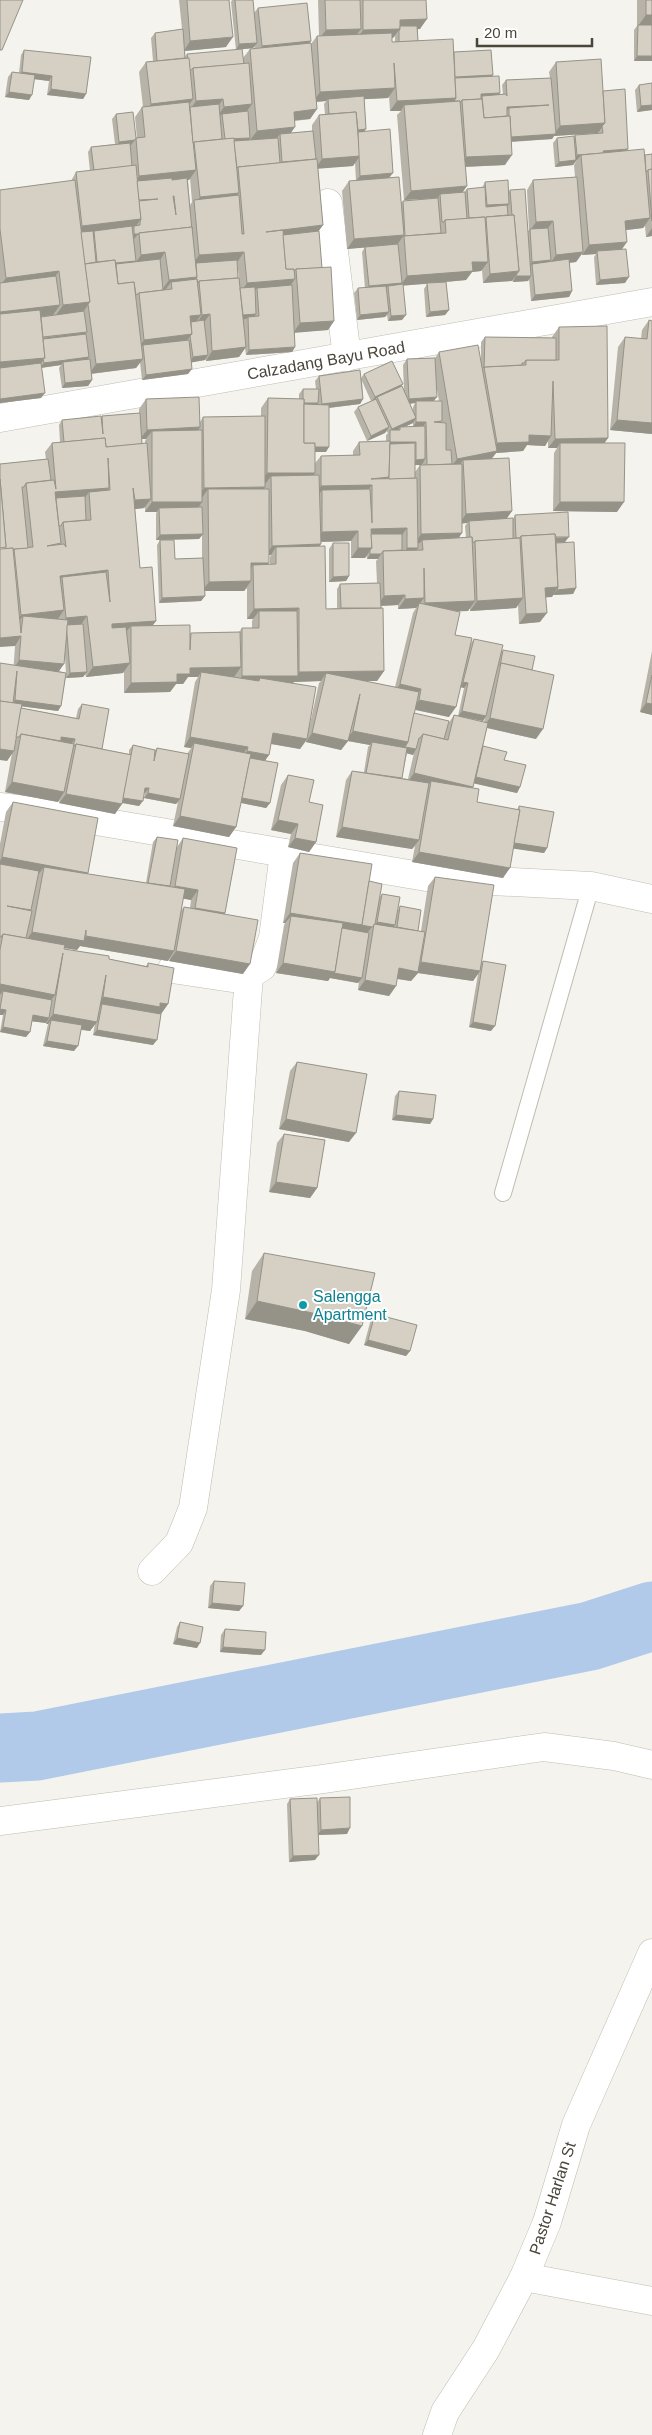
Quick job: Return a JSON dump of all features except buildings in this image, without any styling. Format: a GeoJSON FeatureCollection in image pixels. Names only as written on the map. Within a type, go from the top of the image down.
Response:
{"type":"FeatureCollection","features":[{"type":"Feature","properties":{"kind":"street"},"geometry":{"type":"LineString","coordinates":[[328,203],[347,357]]}},
{"type":"Feature","properties":{"kind":"street","name":"Calzadang Bayu Road"},"geometry":{"type":"LineString","coordinates":[[0,418],[652,302]]}},
{"type":"Feature","properties":{"kind":"street"},"geometry":{"type":"LineString","coordinates":[[0,808],[49,814],[432,878],[590,886],[652,899]]}},
{"type":"Feature","properties":{"kind":"street"},"geometry":{"type":"LineString","coordinates":[[172,969],[232,978],[249,975],[262,967],[272,938],[284,853]]}},
{"type":"Feature","properties":{"kind":"street"},"geometry":{"type":"LineString","coordinates":[[152,1570],[179,1543],[193,1508],[226,1290],[249,975]]}},
{"type":"Feature","properties":{"kind":"street"},"geometry":{"type":"LineString","coordinates":[[0,1822],[323,1779],[544,1747],[614,1756],[652,1765]]}},
{"type":"Feature","properties":{"kind":"street","name":"Pastor Harlan St"},"geometry":{"type":"LineString","coordinates":[[437,2435],[445,2412],[486,2349],[524,2277],[547,2222],[576,2124],[652,1953]]}},
{"type":"Feature","properties":{"kind":"street"},"geometry":{"type":"LineString","coordinates":[[524,2277],[652,2301]]}},
{"type":"Feature","properties":{"kind":"lane"},"geometry":{"type":"LineString","coordinates":[[503,1193],[590,886]]}},
{"type":"Feature","properties":{"kind":"waterway"},"geometry":{"type":"LineString","coordinates":[[0,1748],[37,1746],[590,1636],[652,1616]]}},
{"type":"Feature","properties":{"kind":"place","name":"Salengga Apartment"},"geometry":{"type":"Point","coordinates":[303,1305]}}]}
